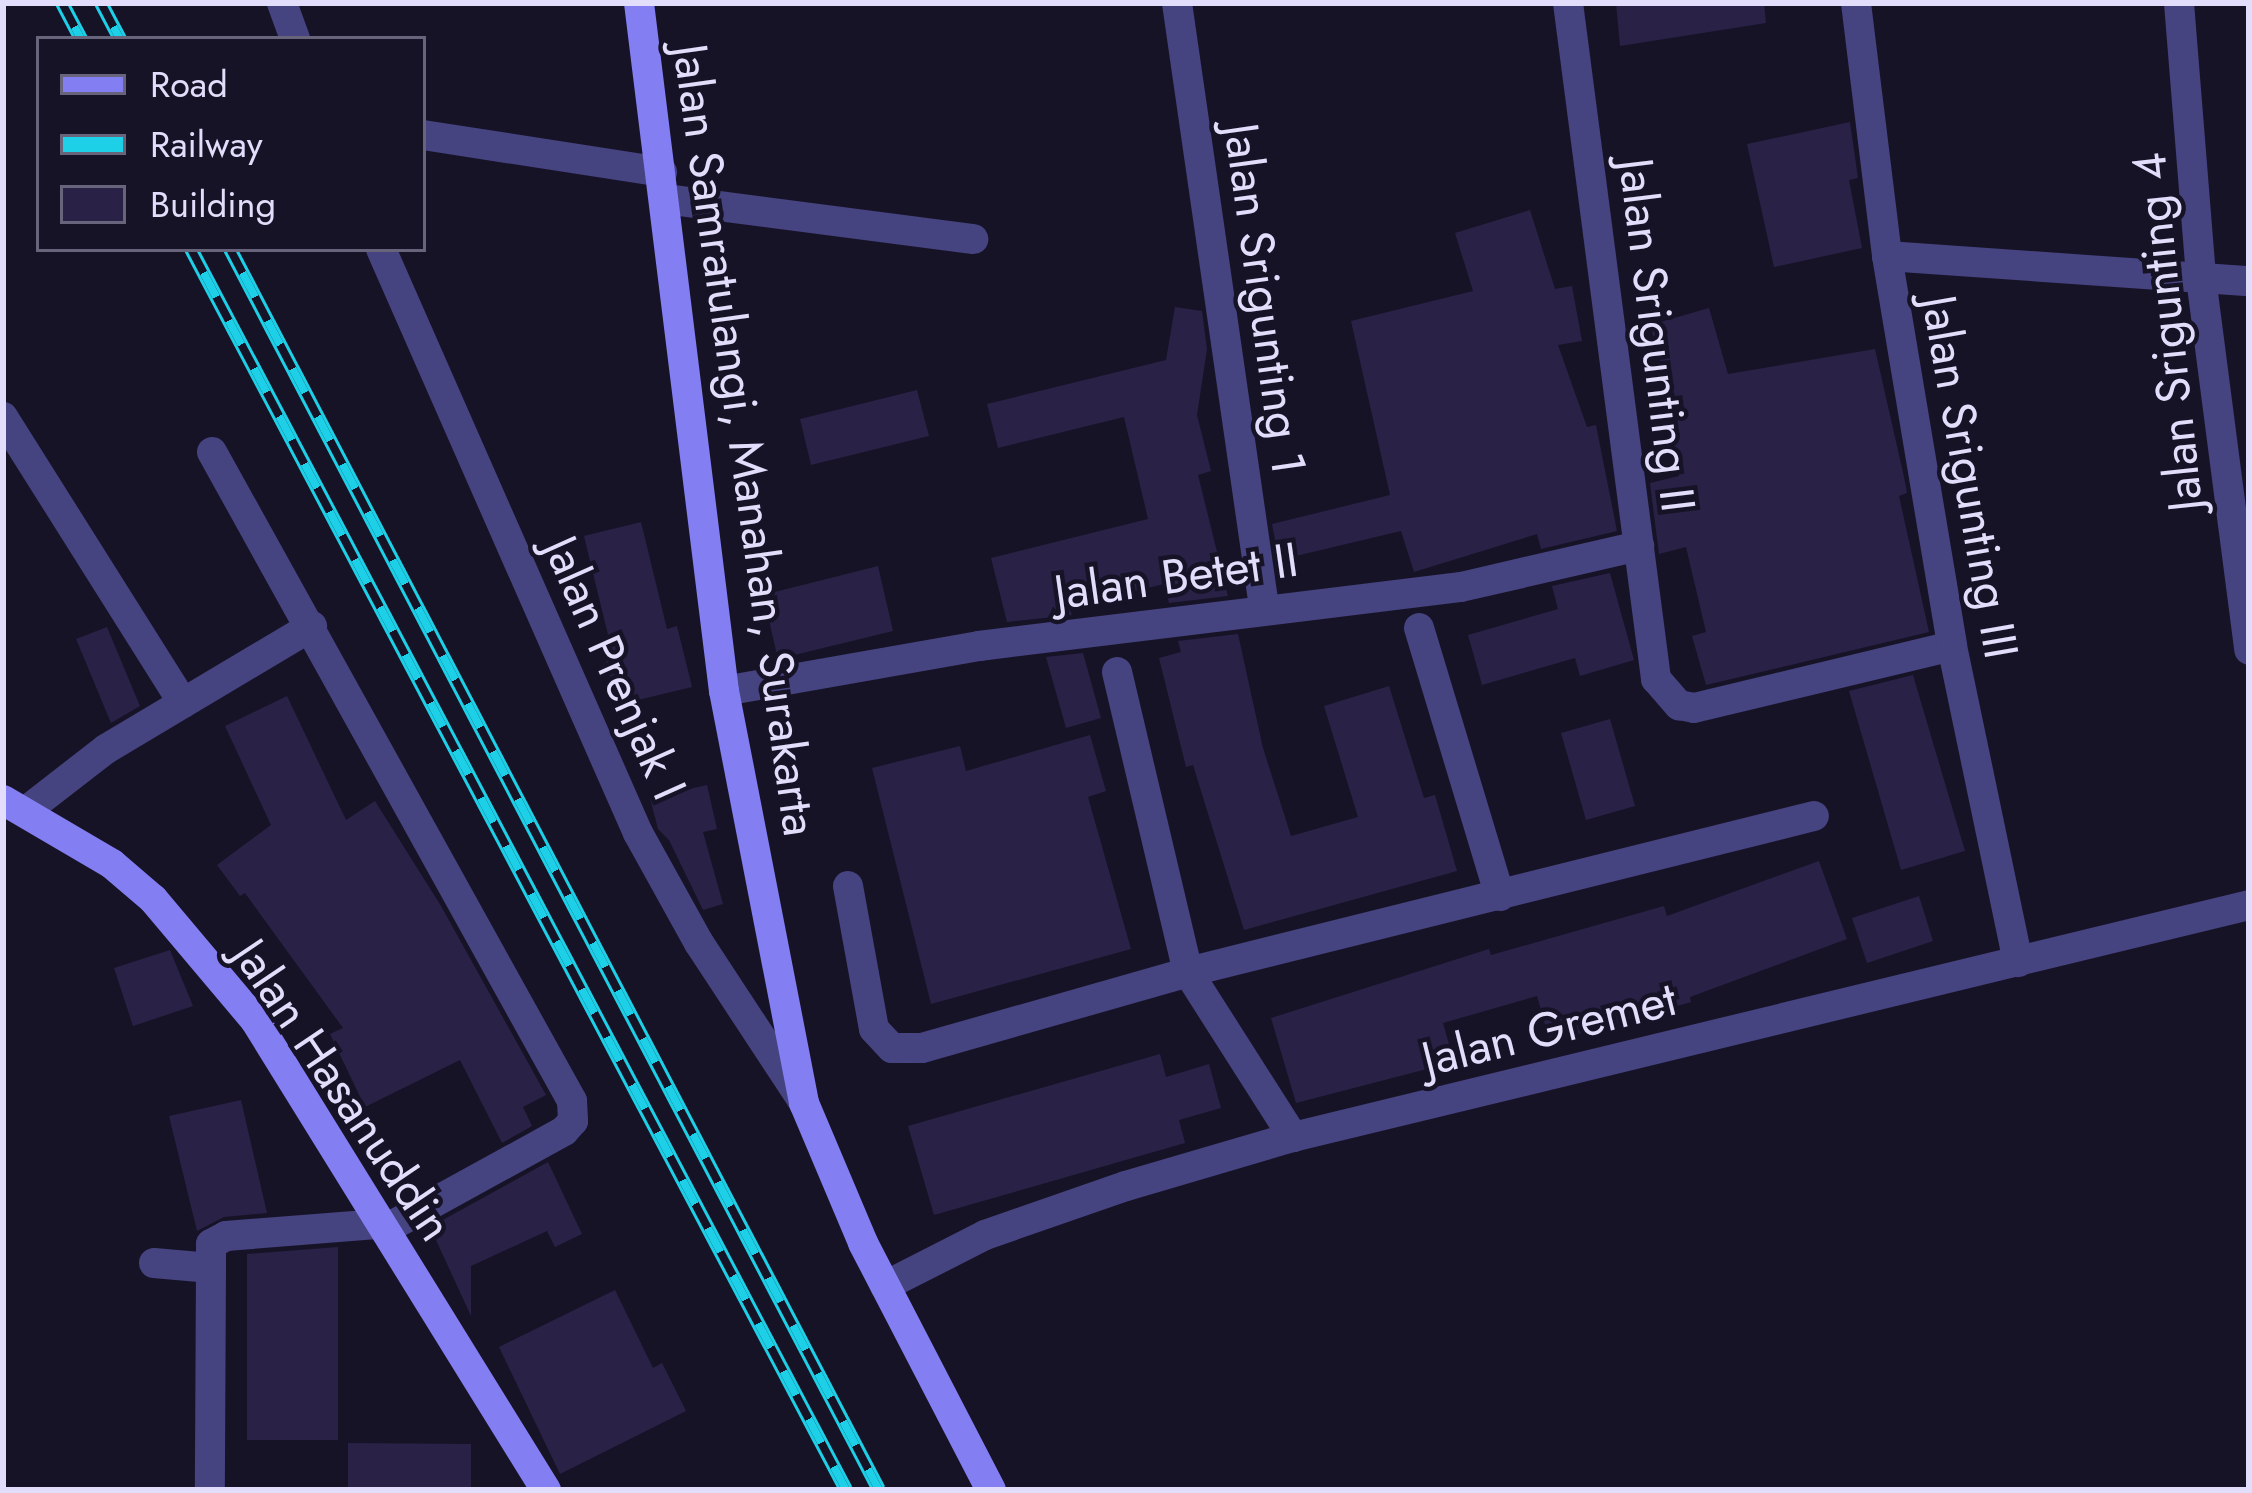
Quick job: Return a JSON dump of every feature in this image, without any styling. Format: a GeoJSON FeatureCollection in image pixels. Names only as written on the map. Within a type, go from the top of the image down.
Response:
{"type":"FeatureCollection","features":[{"type":"Feature","properties":{"kind":"main road","name":"Jalan Samratulangi, Manahan, Surakarta"},"geometry":{"type":"LineString","coordinates":[[640,3],[724,691],[804,1103],[827,1169],[991,1490]]}},
{"type":"Feature","properties":{"kind":"main road","name":"Jalan Hasanuddin"},"geometry":{"type":"LineString","coordinates":[[14,806],[112,864],[153,899],[255,1020],[546,1490]]}},
{"type":"Feature","properties":{"kind":"street"},"geometry":{"type":"LineString","coordinates":[[282,3],[294,36]]}},
{"type":"Feature","properties":{"kind":"street","name":"Jalan Srigunting 1"},"geometry":{"type":"LineString","coordinates":[[1178,3],[1264,607]]}},
{"type":"Feature","properties":{"kind":"street","name":"Jalan Srigunting II"},"geometry":{"type":"LineString","coordinates":[[1568,3],[1656,680],[1679,705],[1694,708],[1952,646]]}},
{"type":"Feature","properties":{"kind":"street","name":"Jalan Srigunting III"},"geometry":{"type":"LineString","coordinates":[[1856,3],[1887,256],[1952,646],[2018,962]]}},
{"type":"Feature","properties":{"kind":"street","name":"Jalan Srigunting 4"},"geometry":{"type":"LineString","coordinates":[[2179,3],[2201,278],[2249,650]]}},
{"type":"Feature","properties":{"kind":"street"},"geometry":{"type":"LineString","coordinates":[[426,136],[663,185],[973,239]]}},
{"type":"Feature","properties":{"kind":"street","name":"Jalan Prenjak I"},"geometry":{"type":"LineString","coordinates":[[382,252],[638,833],[699,943],[804,1103]]}},
{"type":"Feature","properties":{"kind":"street"},"geometry":{"type":"LineString","coordinates":[[1887,256],[2249,281]]}},
{"type":"Feature","properties":{"kind":"street"},"geometry":{"type":"LineString","coordinates":[[3,417],[183,703]]}},
{"type":"Feature","properties":{"kind":"street"},"geometry":{"type":"LineString","coordinates":[[210,1490],[212,1244],[226,1236],[382,1227],[564,1131],[574,1111],[312,626],[212,452]]}},
{"type":"Feature","properties":{"kind":"street","name":"Jalan Betet II"},"geometry":{"type":"LineString","coordinates":[[724,691],[979,646],[1462,586],[1639,546]]}},
{"type":"Feature","properties":{"kind":"street"},"geometry":{"type":"LineString","coordinates":[[14,806],[312,626]]}},
{"type":"Feature","properties":{"kind":"street"},"geometry":{"type":"LineString","coordinates":[[1419,628],[1500,896]]}},
{"type":"Feature","properties":{"kind":"street"},"geometry":{"type":"LineString","coordinates":[[1117,672],[1188,972],[1293,1137]]}},
{"type":"Feature","properties":{"kind":"street"},"geometry":{"type":"LineString","coordinates":[[848,886],[874,1029],[892,1048],[922,1048],[1188,972],[1814,816]]}},
{"type":"Feature","properties":{"kind":"street","name":"Jalan Gremet"},"geometry":{"type":"LineString","coordinates":[[885,1286],[985,1235],[1126,1186],[1293,1137],[2249,905]]}},
{"type":"Feature","properties":{"kind":"street"},"geometry":{"type":"LineString","coordinates":[[154,1263],[211,1268]]}},
{"type":"Feature","properties":{"kind":"building"},"geometry":{"type":"Polygon","coordinates":[[[1616,3],[1764,3],[1766,23],[1620,46],[1616,3]]]}},
{"type":"Feature","properties":{"kind":"building"},"geometry":{"type":"Polygon","coordinates":[[[1850,122],[1858,178],[1849,180],[1862,248],[1774,267],[1747,144],[1850,122]]]}},
{"type":"Feature","properties":{"kind":"building"},"geometry":{"type":"Polygon","coordinates":[[[1530,210],[1555,289],[1572,286],[1582,341],[1558,345],[1587,427],[1596,425],[1617,531],[1541,549],[1537,534],[1414,572],[1401,531],[1279,560],[1272,524],[1390,495],[1351,321],[1473,291],[1455,233],[1530,210]]]}},
{"type":"Feature","properties":{"kind":"building"},"geometry":{"type":"Polygon","coordinates":[[[1175,307],[1202,311],[1207,349],[1197,415],[1211,471],[1198,475],[1228,596],[1169,603],[1164,584],[1069,607],[1072,615],[1007,622],[991,558],[1148,519],[1124,417],[998,448],[987,404],[1166,360],[1175,307]]]}},
{"type":"Feature","properties":{"kind":"building"},"geometry":{"type":"Polygon","coordinates":[[[1709,308],[1728,374],[1875,349],[1904,477],[1907,493],[1899,496],[1929,632],[1706,685],[1692,636],[1706,632],[1686,547],[1659,554],[1650,483],[1679,476],[1661,405],[1672,402],[1650,325],[1709,308]]]}},
{"type":"Feature","properties":{"kind":"building"},"geometry":{"type":"Polygon","coordinates":[[[917,390],[929,436],[811,465],[800,419],[917,390]]]}},
{"type":"Feature","properties":{"kind":"building"},"geometry":{"type":"Polygon","coordinates":[[[641,522],[667,629],[677,626],[692,687],[617,705],[602,644],[610,643],[584,536],[641,522]]]}},
{"type":"Feature","properties":{"kind":"building"},"geometry":{"type":"Polygon","coordinates":[[[878,566],[893,631],[778,659],[763,595],[878,566]]]}},
{"type":"Feature","properties":{"kind":"building"},"geometry":{"type":"Polygon","coordinates":[[[1610,573],[1634,660],[1580,676],[1575,658],[1482,685],[1468,635],[1558,609],[1552,586],[1610,573]]]}},
{"type":"Feature","properties":{"kind":"building"},"geometry":{"type":"Polygon","coordinates":[[[107,627],[140,706],[111,723],[76,639],[107,627]]]}},
{"type":"Feature","properties":{"kind":"building"},"geometry":{"type":"Polygon","coordinates":[[[1238,634],[1263,748],[1291,836],[1358,817],[1324,706],[1389,686],[1424,798],[1435,795],[1457,871],[1244,930],[1193,765],[1186,767],[1159,658],[1181,652],[1178,641],[1238,634]]]}},
{"type":"Feature","properties":{"kind":"building"},"geometry":{"type":"Polygon","coordinates":[[[1083,653],[1101,718],[1066,728],[1046,657],[1083,653]]]}},
{"type":"Feature","properties":{"kind":"building"},"geometry":{"type":"Polygon","coordinates":[[[1913,675],[1965,851],[1901,870],[1849,691],[1913,675]]]}},
{"type":"Feature","properties":{"kind":"building"},"geometry":{"type":"Polygon","coordinates":[[[287,696],[346,820],[375,801],[441,906],[546,1095],[523,1107],[532,1126],[502,1143],[460,1060],[365,1107],[330,1034],[343,1028],[245,893],[240,896],[217,865],[271,825],[225,726],[287,696]]]}},
{"type":"Feature","properties":{"kind":"building"},"geometry":{"type":"Polygon","coordinates":[[[1610,719],[1635,806],[1586,820],[1561,733],[1610,719]]]}},
{"type":"Feature","properties":{"kind":"building"},"geometry":{"type":"Polygon","coordinates":[[[1090,735],[1106,791],[1088,797],[1131,949],[931,1004],[872,768],[960,746],[966,771],[1090,735]]]}},
{"type":"Feature","properties":{"kind":"building"},"geometry":{"type":"Polygon","coordinates":[[[707,785],[717,829],[703,832],[723,904],[703,910],[669,840],[658,829],[650,798],[707,785]]]}},
{"type":"Feature","properties":{"kind":"building"},"geometry":{"type":"Polygon","coordinates":[[[1819,861],[1847,939],[1690,997],[1691,1002],[1550,1042],[1537,996],[1443,1023],[1454,1062],[1296,1103],[1271,1018],[1489,949],[1491,955],[1664,906],[1667,916],[1819,861]]]}},
{"type":"Feature","properties":{"kind":"building"},"geometry":{"type":"Polygon","coordinates":[[[1919,896],[1933,941],[1867,963],[1852,918],[1919,896]]]}},
{"type":"Feature","properties":{"kind":"building"},"geometry":{"type":"Polygon","coordinates":[[[170,950],[193,1006],[133,1026],[114,968],[170,950]]]}},
{"type":"Feature","properties":{"kind":"building"},"geometry":{"type":"Polygon","coordinates":[[[1160,1054],[1166,1077],[1209,1064],[1221,1108],[1179,1120],[1185,1143],[934,1215],[908,1126],[1160,1054]]]}},
{"type":"Feature","properties":{"kind":"building"},"geometry":{"type":"Polygon","coordinates":[[[241,1100],[267,1213],[224,1217],[197,1231],[169,1116],[241,1100]]]}},
{"type":"Feature","properties":{"kind":"building"},"geometry":{"type":"Polygon","coordinates":[[[548,1162],[582,1234],[555,1247],[547,1231],[471,1266],[471,1316],[430,1227],[548,1162]]]}},
{"type":"Feature","properties":{"kind":"building"},"geometry":{"type":"Polygon","coordinates":[[[338,1247],[338,1440],[247,1440],[247,1254],[338,1247]]]}},
{"type":"Feature","properties":{"kind":"building"},"geometry":{"type":"Polygon","coordinates":[[[615,1290],[653,1368],[662,1363],[686,1411],[560,1474],[499,1347],[615,1290]]]}},
{"type":"Feature","properties":{"kind":"building"},"geometry":{"type":"Polygon","coordinates":[[[348,1443],[471,1444],[471,1490],[348,1490],[348,1443]]]}},
{"type":"Feature","properties":{"kind":"railway"},"geometry":{"type":"LineString","coordinates":[[62,3],[79,36]]}},
{"type":"Feature","properties":{"kind":"railway"},"geometry":{"type":"LineString","coordinates":[[101,3],[118,36]]}},
{"type":"Feature","properties":{"kind":"railway"},"geometry":{"type":"LineString","coordinates":[[193,252],[846,1490]]}},
{"type":"Feature","properties":{"kind":"railway"},"geometry":{"type":"LineString","coordinates":[[232,252],[879,1490]]}}]}
